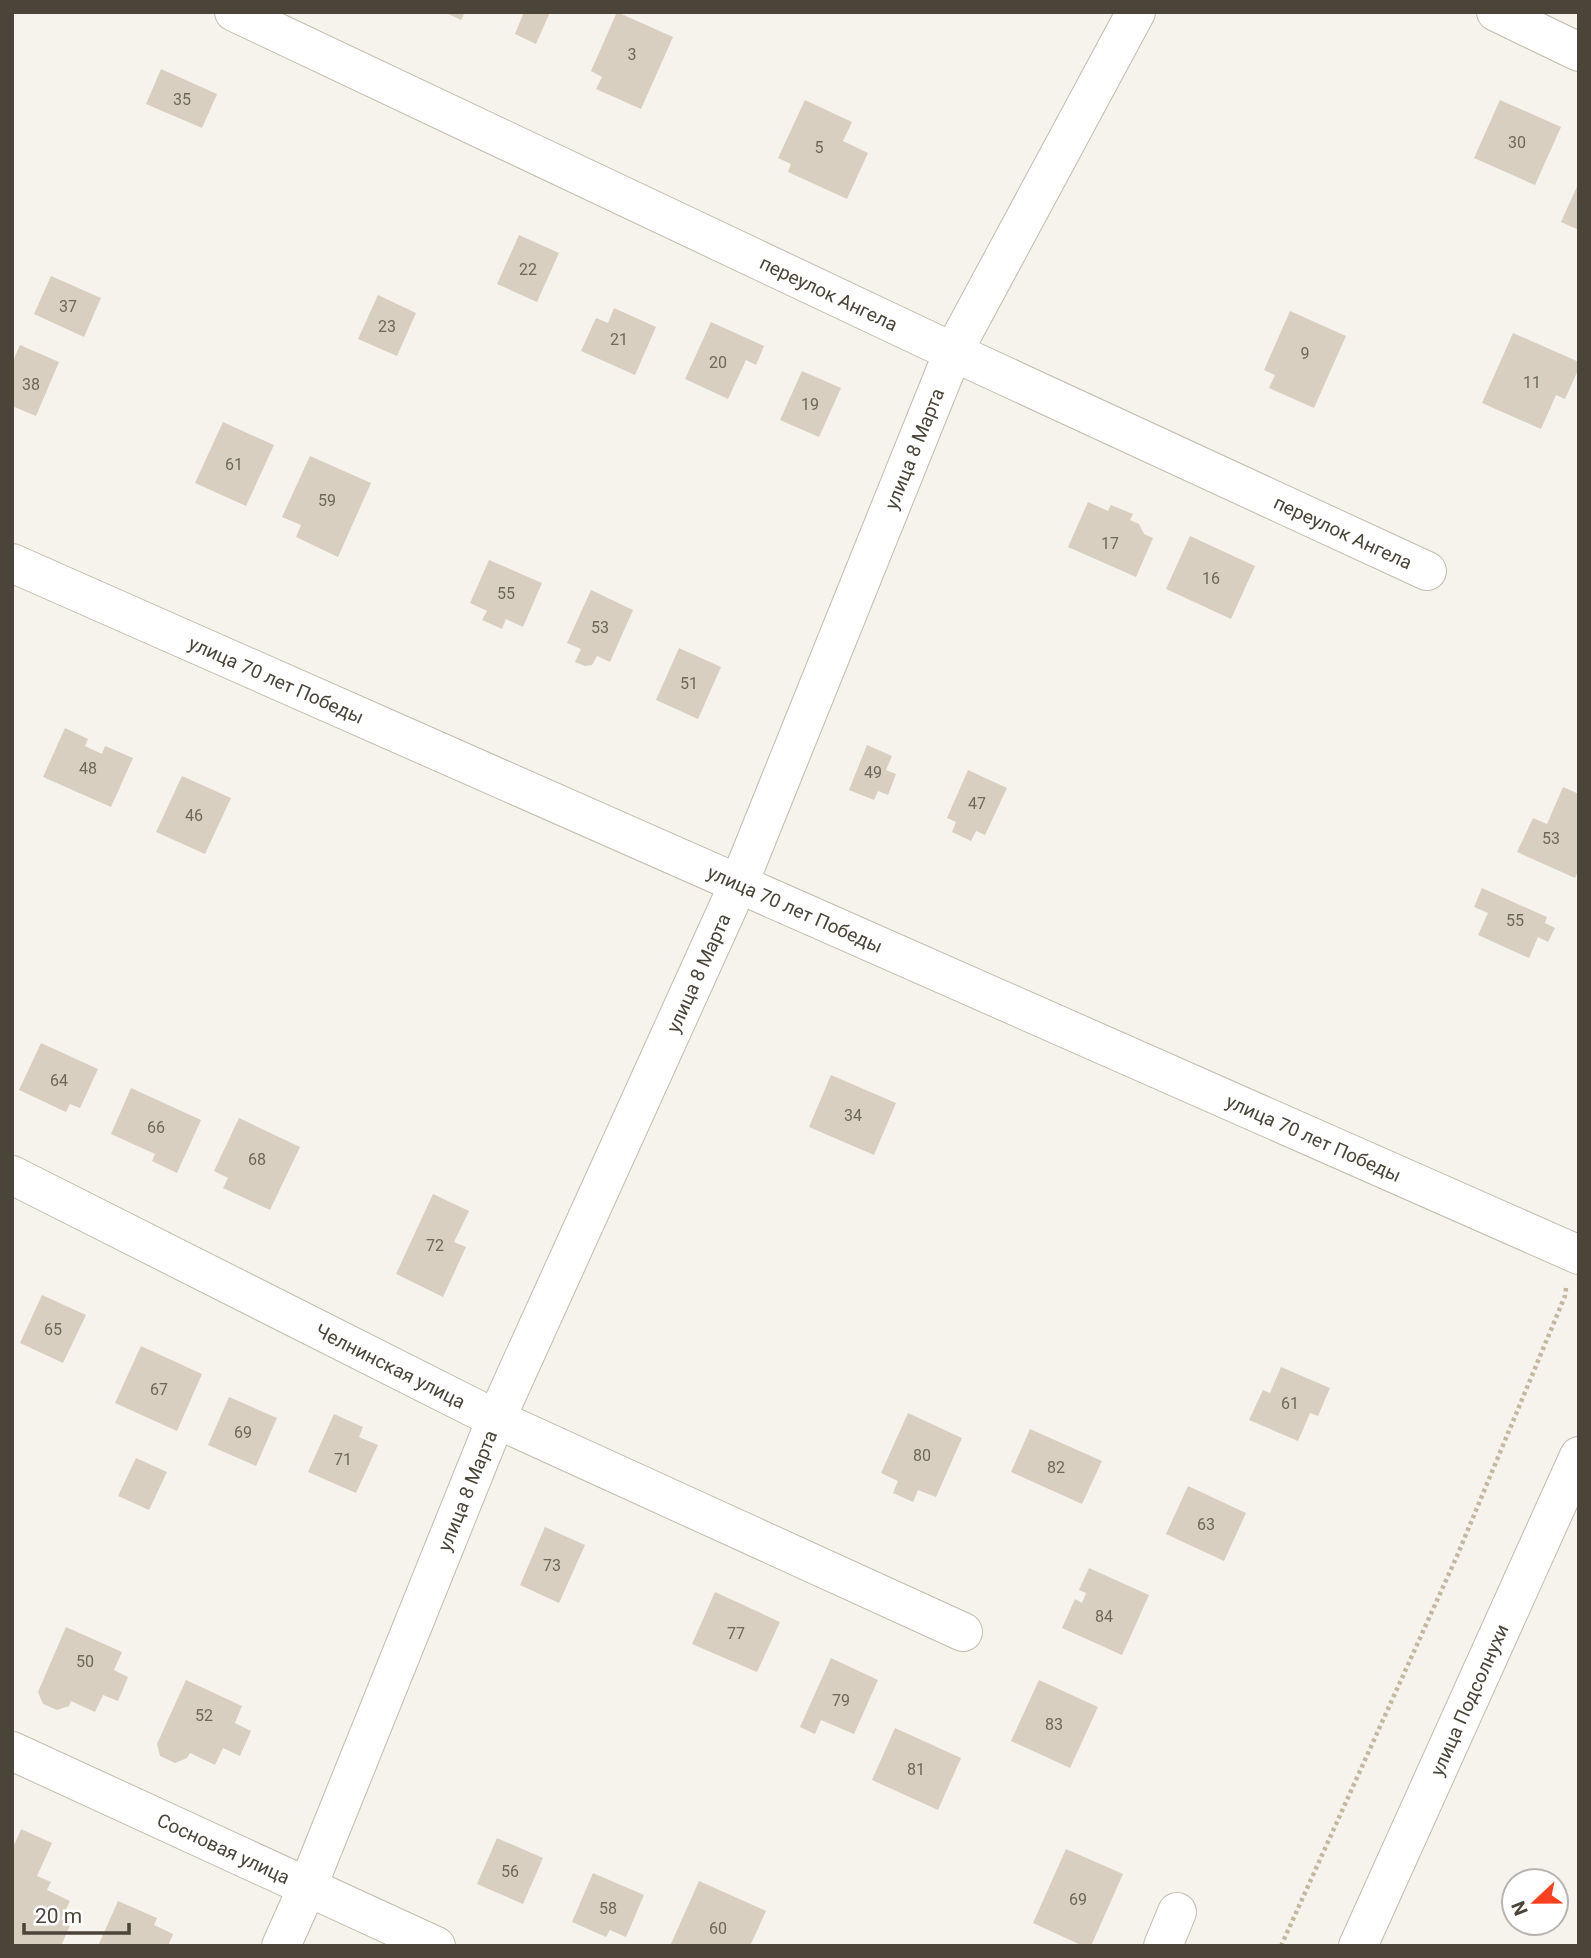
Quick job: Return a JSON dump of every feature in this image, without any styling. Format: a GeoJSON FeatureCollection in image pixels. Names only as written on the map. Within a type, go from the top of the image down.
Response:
{"type":"FeatureCollection","features":[{"type":"Feature","properties":{"kind":"street","name":"переулок Ангела"},"geometry":{"type":"LineString","coordinates":[[234,12],[953,352],[1427,571]]}},
{"type":"Feature","properties":{"kind":"street","name":"улица 8 Марта"},"geometry":{"type":"LineString","coordinates":[[281,1946],[307,1888],[496,1419],[739,883],[953,352],[1136,12]]}},
{"type":"Feature","properties":{"kind":"street"},"geometry":{"type":"LineString","coordinates":[[1496,12],[1579,52]]}},
{"type":"Feature","properties":{"kind":"street","name":"улица 70 лет Победы"},"geometry":{"type":"LineString","coordinates":[[12,564],[1575,1253]]}},
{"type":"Feature","properties":{"kind":"street","name":"Челнинская улица"},"geometry":{"type":"LineString","coordinates":[[12,1175],[496,1419],[963,1632]]}},
{"type":"Feature","properties":{"kind":"street","name":"улица Подсолнухи"},"geometry":{"type":"LineString","coordinates":[[1358,1946],[1579,1456]]}},
{"type":"Feature","properties":{"kind":"street","name":"Сосновая улица"},"geometry":{"type":"LineString","coordinates":[[12,1751],[436,1946]]}},
{"type":"Feature","properties":{"kind":"path"},"geometry":{"type":"LineString","coordinates":[[1281,1946],[1457,1556],[1565,1296],[1575,1253]]}},
{"type":"Feature","properties":{"kind":"building"},"geometry":{"type":"Polygon","coordinates":[[[444,12],[465,12],[461,20],[444,12]]]}},
{"type":"Feature","properties":{"kind":"building"},"geometry":{"type":"Polygon","coordinates":[[[524,12],[550,12],[536,44],[515,34],[524,12]]]}},
{"type":"Feature","properties":{"kind":"building"},"geometry":{"type":"Polygon","coordinates":[[[617,12],[673,37],[641,109],[596,89],[602,77],[591,71],[617,12]]]}},
{"type":"Feature","properties":{"kind":"building"},"geometry":{"type":"Polygon","coordinates":[[[161,69],[217,94],[202,128],[146,104],[161,69]]]}},
{"type":"Feature","properties":{"kind":"building"},"geometry":{"type":"Polygon","coordinates":[[[805,100],[852,122],[843,141],[868,153],[847,199],[788,172],[791,164],[778,158],[805,100]]]}},
{"type":"Feature","properties":{"kind":"building"},"geometry":{"type":"Polygon","coordinates":[[[1500,100],[1561,127],[1535,185],[1474,158],[1500,100]]]}},
{"type":"Feature","properties":{"kind":"building"},"geometry":{"type":"Polygon","coordinates":[[[1579,182],[1579,230],[1561,222],[1579,182]]]}},
{"type":"Feature","properties":{"kind":"building"},"geometry":{"type":"Polygon","coordinates":[[[519,235],[559,253],[537,302],[497,284],[519,235]]]}},
{"type":"Feature","properties":{"kind":"building"},"geometry":{"type":"Polygon","coordinates":[[[51,276],[101,298],[84,337],[34,314],[51,276]]]}},
{"type":"Feature","properties":{"kind":"building"},"geometry":{"type":"Polygon","coordinates":[[[378,295],[416,313],[397,356],[358,339],[378,295]]]}},
{"type":"Feature","properties":{"kind":"building"},"geometry":{"type":"Polygon","coordinates":[[[614,308],[656,327],[635,375],[581,351],[596,318],[608,323],[614,308]]]}},
{"type":"Feature","properties":{"kind":"building"},"geometry":{"type":"Polygon","coordinates":[[[1290,311],[1346,336],[1314,408],[1269,388],[1275,375],[1264,370],[1290,311]]]}},
{"type":"Feature","properties":{"kind":"building"},"geometry":{"type":"Polygon","coordinates":[[[711,322],[764,346],[756,365],[746,360],[728,399],[685,379],[711,322]]]}},
{"type":"Feature","properties":{"kind":"building"},"geometry":{"type":"Polygon","coordinates":[[[1513,333],[1579,362],[1579,368],[1565,399],[1556,395],[1541,429],[1482,403],[1513,333]]]}},
{"type":"Feature","properties":{"kind":"building"},"geometry":{"type":"Polygon","coordinates":[[[20,345],[59,362],[36,416],[12,406],[12,363],[20,345]]]}},
{"type":"Feature","properties":{"kind":"building"},"geometry":{"type":"Polygon","coordinates":[[[802,371],[841,388],[819,437],[780,420],[802,371]]]}},
{"type":"Feature","properties":{"kind":"building"},"geometry":{"type":"Polygon","coordinates":[[[223,422],[274,445],[246,506],[195,483],[223,422]]]}},
{"type":"Feature","properties":{"kind":"building"},"geometry":{"type":"Polygon","coordinates":[[[310,456],[371,483],[338,557],[296,537],[301,525],[282,517],[310,456]]]}},
{"type":"Feature","properties":{"kind":"building"},"geometry":{"type":"Polygon","coordinates":[[[1088,502],[1108,511],[1111,505],[1133,514],[1130,520],[1139,524],[1144,534],[1153,538],[1136,577],[1068,547],[1088,502]]]}},
{"type":"Feature","properties":{"kind":"building"},"geometry":{"type":"Polygon","coordinates":[[[1190,536],[1255,566],[1231,619],[1166,589],[1190,536]]]}},
{"type":"Feature","properties":{"kind":"building"},"geometry":{"type":"Polygon","coordinates":[[[489,560],[542,583],[523,627],[506,619],[502,629],[482,620],[487,611],[470,603],[489,560]]]}},
{"type":"Feature","properties":{"kind":"building"},"geometry":{"type":"Polygon","coordinates":[[[591,590],[633,610],[610,662],[597,656],[592,665],[585,666],[575,662],[581,649],[567,643],[591,590]]]}},
{"type":"Feature","properties":{"kind":"building"},"geometry":{"type":"Polygon","coordinates":[[[679,648],[721,667],[698,719],[656,700],[679,648]]]}},
{"type":"Feature","properties":{"kind":"building"},"geometry":{"type":"Polygon","coordinates":[[[65,728],[88,739],[85,746],[102,754],[105,746],[133,758],[111,807],[43,777],[65,728]]]}},
{"type":"Feature","properties":{"kind":"building"},"geometry":{"type":"Polygon","coordinates":[[[867,745],[892,756],[886,770],[896,774],[888,795],[878,791],[874,800],[849,790],[867,745]]]}},
{"type":"Feature","properties":{"kind":"building"},"geometry":{"type":"Polygon","coordinates":[[[968,770],[1007,788],[985,835],[976,831],[971,841],[952,832],[956,822],[947,818],[968,770]]]}},
{"type":"Feature","properties":{"kind":"building"},"geometry":{"type":"Polygon","coordinates":[[[182,776],[231,798],[205,854],[156,832],[182,776]]]}},
{"type":"Feature","properties":{"kind":"building"},"geometry":{"type":"Polygon","coordinates":[[[1563,787],[1579,794],[1579,870],[1575,878],[1517,852],[1533,818],[1547,824],[1563,787]]]}},
{"type":"Feature","properties":{"kind":"building"},"geometry":{"type":"Polygon","coordinates":[[[1482,888],[1547,917],[1545,923],[1555,928],[1548,942],[1538,937],[1529,958],[1478,935],[1488,913],[1474,907],[1482,888]]]}},
{"type":"Feature","properties":{"kind":"building"},"geometry":{"type":"Polygon","coordinates":[[[41,1043],[98,1069],[80,1108],[70,1104],[66,1112],[19,1090],[41,1043]]]}},
{"type":"Feature","properties":{"kind":"building"},"geometry":{"type":"Polygon","coordinates":[[[831,1075],[896,1103],[874,1155],[809,1127],[831,1075]]]}},
{"type":"Feature","properties":{"kind":"building"},"geometry":{"type":"Polygon","coordinates":[[[131,1088],[201,1120],[177,1173],[152,1161],[155,1154],[111,1134],[131,1088]]]}},
{"type":"Feature","properties":{"kind":"building"},"geometry":{"type":"Polygon","coordinates":[[[239,1118],[300,1147],[270,1210],[223,1188],[228,1178],[214,1171],[239,1118]]]}},
{"type":"Feature","properties":{"kind":"building"},"geometry":{"type":"Polygon","coordinates":[[[433,1194],[469,1211],[454,1242],[466,1247],[443,1297],[396,1274],[433,1194]]]}},
{"type":"Feature","properties":{"kind":"building"},"geometry":{"type":"Polygon","coordinates":[[[42,1295],[86,1315],[63,1363],[20,1343],[42,1295]]]}},
{"type":"Feature","properties":{"kind":"building"},"geometry":{"type":"Polygon","coordinates":[[[141,1346],[202,1374],[177,1431],[115,1403],[141,1346]]]}},
{"type":"Feature","properties":{"kind":"building"},"geometry":{"type":"Polygon","coordinates":[[[1281,1367],[1330,1388],[1318,1416],[1310,1413],[1298,1441],[1249,1420],[1263,1390],[1270,1393],[1281,1367]]]}},
{"type":"Feature","properties":{"kind":"building"},"geometry":{"type":"Polygon","coordinates":[[[229,1397],[277,1418],[256,1466],[208,1445],[229,1397]]]}},
{"type":"Feature","properties":{"kind":"building"},"geometry":{"type":"Polygon","coordinates":[[[908,1413],[962,1438],[936,1497],[918,1490],[913,1502],[893,1493],[898,1481],[881,1473],[908,1413]]]}},
{"type":"Feature","properties":{"kind":"building"},"geometry":{"type":"Polygon","coordinates":[[[334,1414],[363,1427],[359,1437],[378,1445],[356,1493],[308,1472],[334,1414]]]}},
{"type":"Feature","properties":{"kind":"building"},"geometry":{"type":"Polygon","coordinates":[[[1030,1429],[1102,1461],[1082,1504],[1011,1472],[1030,1429]]]}},
{"type":"Feature","properties":{"kind":"building"},"geometry":{"type":"Polygon","coordinates":[[[136,1458],[167,1472],[149,1510],[118,1496],[136,1458]]]}},
{"type":"Feature","properties":{"kind":"building"},"geometry":{"type":"Polygon","coordinates":[[[1188,1486],[1246,1513],[1224,1561],[1166,1534],[1188,1486]]]}},
{"type":"Feature","properties":{"kind":"building"},"geometry":{"type":"Polygon","coordinates":[[[545,1527],[585,1545],[559,1603],[520,1585],[545,1527]]]}},
{"type":"Feature","properties":{"kind":"building"},"geometry":{"type":"Polygon","coordinates":[[[1089,1568],[1149,1595],[1122,1655],[1062,1628],[1075,1599],[1082,1603],[1086,1593],[1079,1590],[1089,1568]]]}},
{"type":"Feature","properties":{"kind":"building"},"geometry":{"type":"Polygon","coordinates":[[[715,1592],[780,1622],[757,1672],[692,1644],[715,1592]]]}},
{"type":"Feature","properties":{"kind":"building"},"geometry":{"type":"Polygon","coordinates":[[[66,1627],[122,1652],[114,1670],[128,1677],[118,1701],[103,1695],[95,1712],[71,1701],[69,1706],[57,1710],[43,1704],[38,1692],[66,1627]]]}},
{"type":"Feature","properties":{"kind":"building"},"geometry":{"type":"Polygon","coordinates":[[[831,1658],[878,1680],[854,1734],[821,1720],[815,1734],[800,1727],[831,1658]]]}},
{"type":"Feature","properties":{"kind":"building"},"geometry":{"type":"Polygon","coordinates":[[[186,1680],[242,1706],[235,1723],[251,1731],[240,1756],[223,1748],[215,1765],[190,1753],[187,1758],[175,1763],[160,1756],[157,1744],[186,1680]]]}},
{"type":"Feature","properties":{"kind":"building"},"geometry":{"type":"Polygon","coordinates":[[[1039,1680],[1098,1707],[1070,1768],[1011,1741],[1039,1680]]]}},
{"type":"Feature","properties":{"kind":"building"},"geometry":{"type":"Polygon","coordinates":[[[895,1728],[961,1758],[938,1810],[872,1780],[895,1728]]]}},
{"type":"Feature","properties":{"kind":"building"},"geometry":{"type":"Polygon","coordinates":[[[21,1829],[52,1843],[37,1876],[51,1882],[47,1890],[70,1901],[61,1919],[71,1923],[61,1946],[12,1945],[12,1850],[21,1829]]]}},
{"type":"Feature","properties":{"kind":"building"},"geometry":{"type":"Polygon","coordinates":[[[497,1838],[543,1858],[523,1904],[477,1884],[497,1838]]]}},
{"type":"Feature","properties":{"kind":"building"},"geometry":{"type":"Polygon","coordinates":[[[1066,1849],[1123,1874],[1091,1946],[1083,1946],[1033,1923],[1066,1849]]]}},
{"type":"Feature","properties":{"kind":"building"},"geometry":{"type":"Polygon","coordinates":[[[593,1873],[644,1895],[626,1937],[610,1930],[606,1937],[572,1922],[593,1873]]]}},
{"type":"Feature","properties":{"kind":"building"},"geometry":{"type":"Polygon","coordinates":[[[699,1881],[766,1911],[750,1946],[670,1946],[699,1881]]]}},
{"type":"Feature","properties":{"kind":"building"},"geometry":{"type":"Polygon","coordinates":[[[118,1901],[157,1918],[154,1925],[173,1934],[168,1946],[98,1946],[118,1901]]]}}]}
